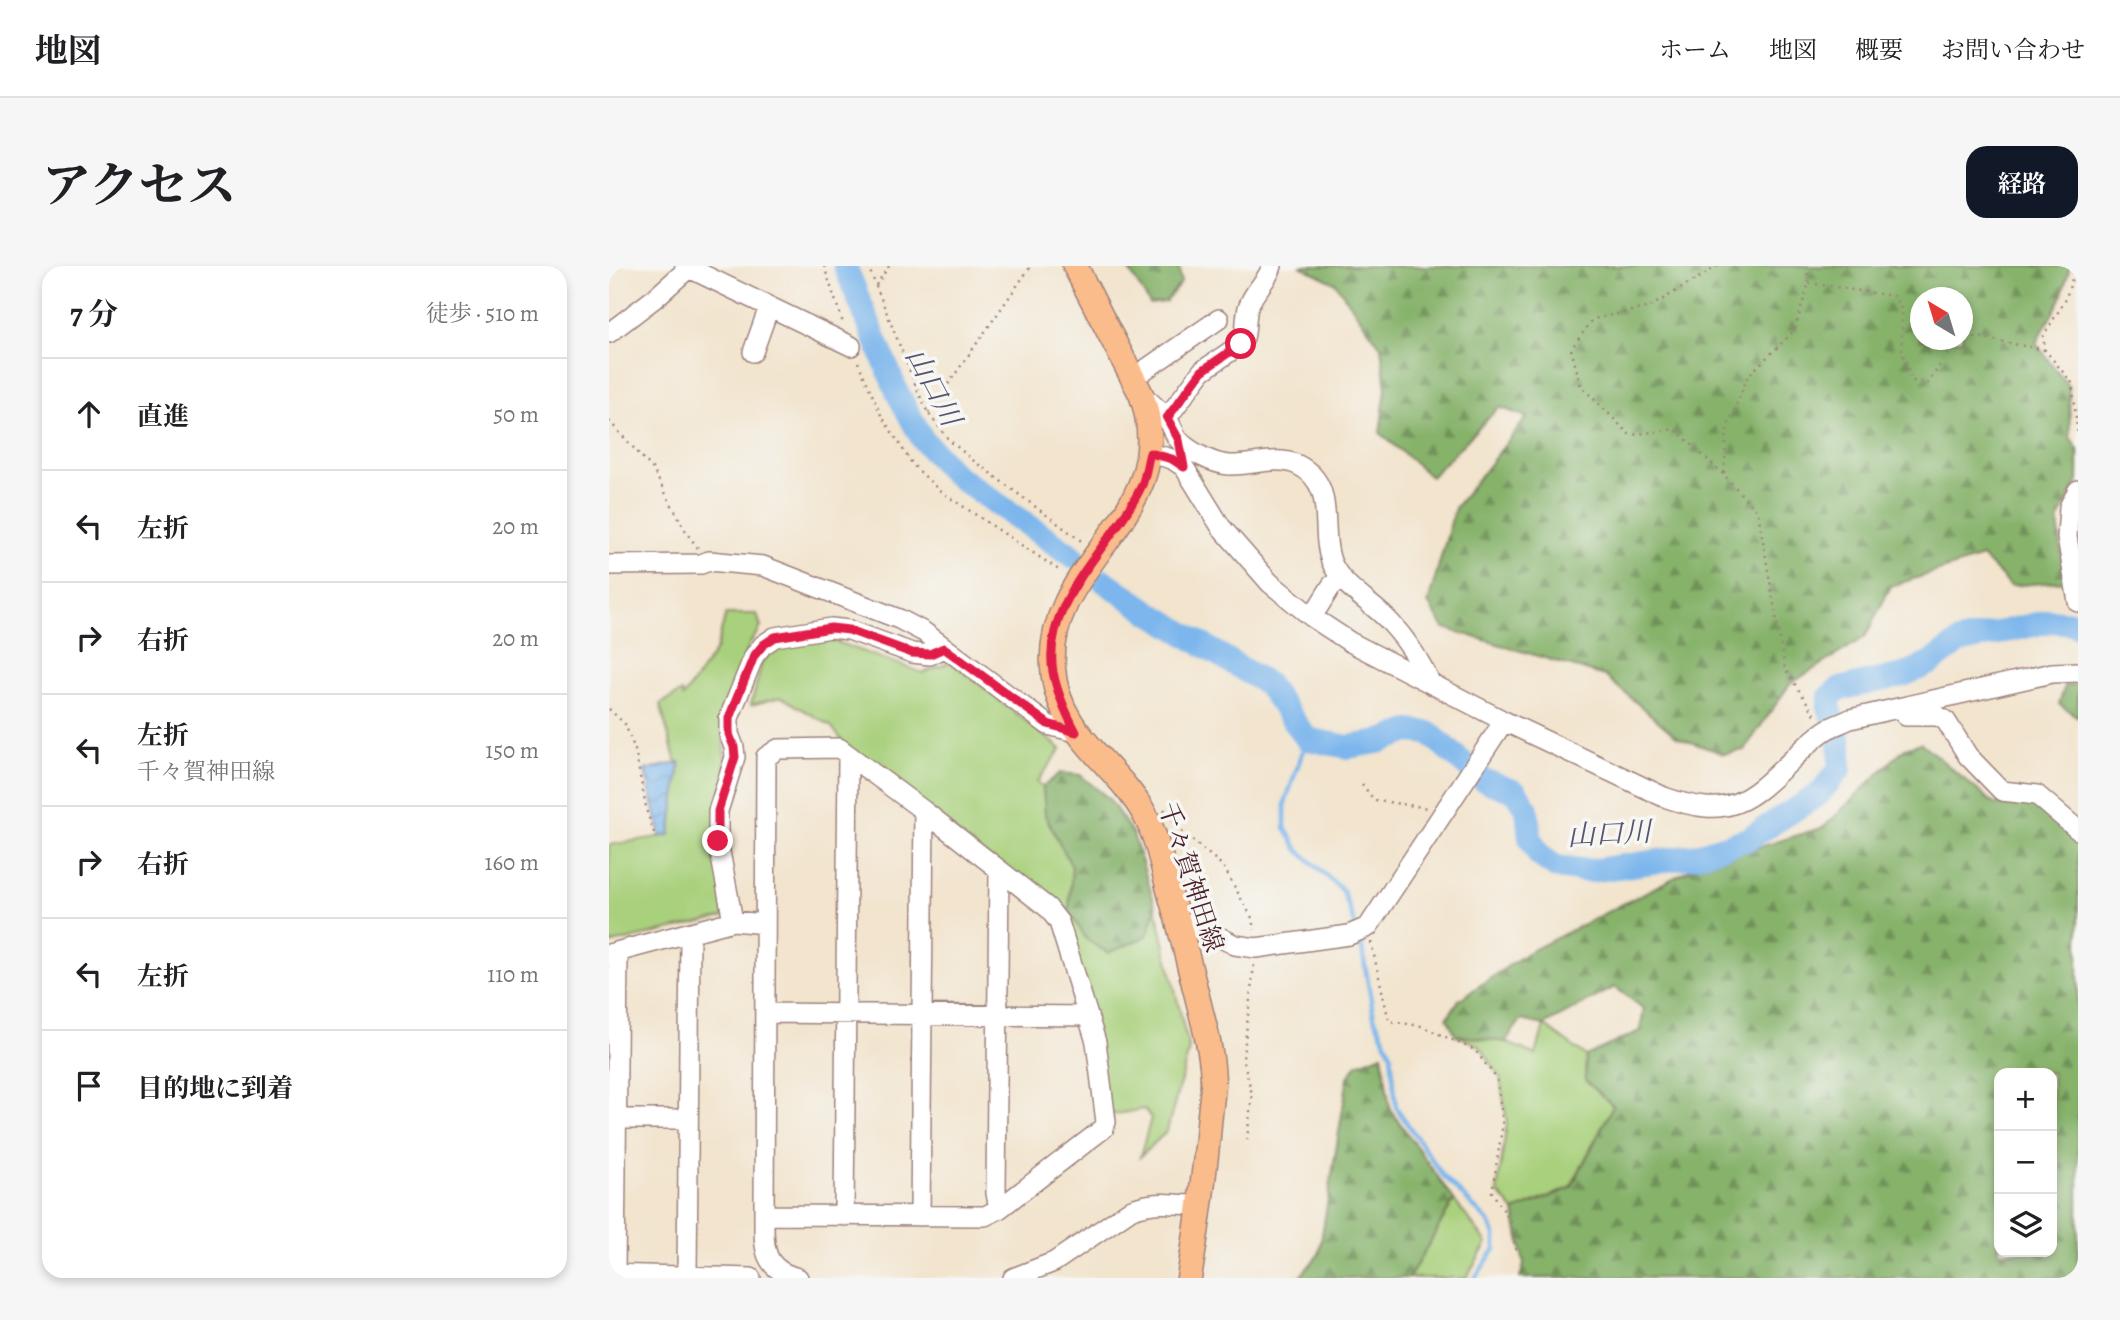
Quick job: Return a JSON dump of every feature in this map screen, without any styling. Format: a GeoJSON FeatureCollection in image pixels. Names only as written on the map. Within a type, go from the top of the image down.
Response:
{"type":"FeatureCollection","features":[{"type":"Feature","properties":{"kind":"main road","name":"千々賀神田線"},"geometry":{"type":"LineString","coordinates":[[1075,266],[1137,386],[1147,411],[1150,453],[1143,483],[1127,512],[1077,583],[1061,611],[1054,640],[1053,670],[1061,702],[1076,732],[1133,796],[1145,816],[1178,921],[1210,1048],[1213,1083],[1201,1206],[1189,1278]]}},
{"type":"Feature","properties":{"kind":"street"},"geometry":{"type":"LineString","coordinates":[[1167,418],[1202,371],[1241,344],[1245,338],[1244,323],[1248,307],[1254,293],[1268,279],[1272,266]]}},
{"type":"Feature","properties":{"kind":"street"},"geometry":{"type":"LineString","coordinates":[[609,333],[689,267],[851,346]]}},
{"type":"Feature","properties":{"kind":"street"},"geometry":{"type":"LineString","coordinates":[[753,352],[769,307]]}},
{"type":"Feature","properties":{"kind":"street"},"geometry":{"type":"LineString","coordinates":[[1219,319],[1137,386],[1167,418],[1179,440],[1184,467],[1221,527],[1270,583],[1312,617],[1350,642],[1504,722],[1664,797],[1684,804],[1713,808],[1737,804],[1756,794],[1825,731],[1850,719],[2052,673],[2078,672]]}},
{"type":"Feature","properties":{"kind":"street"},"geometry":{"type":"LineString","coordinates":[[1179,440],[1195,452],[1228,465],[1282,460],[1305,471],[1322,492],[1327,510],[1327,545],[1331,562],[1343,581],[1405,639],[1431,684]]}},
{"type":"Feature","properties":{"kind":"street"},"geometry":{"type":"LineString","coordinates":[[1150,453],[1172,459],[1184,467]]}},
{"type":"Feature","properties":{"kind":"street"},"geometry":{"type":"LineString","coordinates":[[2078,490],[2069,506],[2067,537],[2078,602]]}},
{"type":"Feature","properties":{"kind":"street"},"geometry":{"type":"LineString","coordinates":[[609,565],[701,564],[709,561],[763,566],[924,632],[1048,724],[1076,732]]}},
{"type":"Feature","properties":{"kind":"street"},"geometry":{"type":"LineString","coordinates":[[1312,617],[1332,585],[1343,581]]}},
{"type":"Feature","properties":{"kind":"street"},"geometry":{"type":"LineString","coordinates":[[733,922],[718,841],[718,811],[735,757],[729,734],[729,718],[758,650],[775,637],[831,628],[849,630],[912,653],[930,654],[944,648]]}},
{"type":"Feature","properties":{"kind":"street"},"geometry":{"type":"LineString","coordinates":[[1906,708],[1906,716],[1938,716],[1946,721],[1968,756],[2002,791],[2038,795],[2078,830]]}},
{"type":"Feature","properties":{"kind":"street"},"geometry":{"type":"LineString","coordinates":[[1178,921],[1195,924],[1235,945],[1256,948],[1349,935],[1368,926],[1504,722]]}},
{"type":"Feature","properties":{"kind":"street"},"geometry":{"type":"LineString","coordinates":[[764,1215],[985,1216],[999,1209],[1104,1128],[1106,1122],[1096,1042],[1059,922],[1048,908],[839,748],[778,749],[766,757],[765,924],[765,1013],[764,1215],[764,1241],[768,1259],[776,1270],[797,1278]]}},
{"type":"Feature","properties":{"kind":"street"},"geometry":{"type":"LineString","coordinates":[[843,1216],[848,755]]}},
{"type":"Feature","properties":{"kind":"street"},"geometry":{"type":"LineString","coordinates":[[920,1216],[923,810]]}},
{"type":"Feature","properties":{"kind":"street"},"geometry":{"type":"LineString","coordinates":[[999,870],[996,1193],[999,1209]]}},
{"type":"Feature","properties":{"kind":"street"},"geometry":{"type":"LineString","coordinates":[[765,924],[733,922],[613,953],[616,1119],[613,1275],[752,1278],[776,1270]]}},
{"type":"Feature","properties":{"kind":"street"},"geometry":{"type":"LineString","coordinates":[[687,1275],[690,933]]}},
{"type":"Feature","properties":{"kind":"street"},"geometry":{"type":"LineString","coordinates":[[765,1013],[1088,1016]]}},
{"type":"Feature","properties":{"kind":"street"},"geometry":{"type":"LineString","coordinates":[[616,1119],[688,1119]]}},
{"type":"Feature","properties":{"kind":"street"},"geometry":{"type":"LineString","coordinates":[[1013,1278],[1054,1262],[1132,1209],[1145,1204],[1156,1202],[1201,1206]]}},
{"type":"Feature","properties":{"kind":"path"},"geometry":{"type":"LineString","coordinates":[[824,266],[851,346],[881,415],[913,465],[940,491],[1077,583]]}},
{"type":"Feature","properties":{"kind":"path"},"geometry":{"type":"LineString","coordinates":[[868,266],[928,413],[949,440],[1098,554]]}},
{"type":"Feature","properties":{"kind":"path"},"geometry":{"type":"LineString","coordinates":[[876,285],[889,266]]}},
{"type":"Feature","properties":{"kind":"path"},"geometry":{"type":"LineString","coordinates":[[928,413],[1031,266]]}},
{"type":"Feature","properties":{"kind":"path"},"geometry":{"type":"LineString","coordinates":[[1718,266],[1650,306],[1593,319],[1571,349],[1581,386],[1630,435],[1675,429],[1724,475],[1758,512],[1785,669],[1825,731]]}},
{"type":"Feature","properties":{"kind":"path"},"geometry":{"type":"LineString","coordinates":[[1724,475],[1727,428],[1748,376],[1794,331],[1809,283],[1806,266]]}},
{"type":"Feature","properties":{"kind":"path"},"geometry":{"type":"LineString","coordinates":[[2076,266],[2065,301],[2043,336],[2045,350],[2072,383],[2078,436]]}},
{"type":"Feature","properties":{"kind":"path"},"geometry":{"type":"LineString","coordinates":[[1809,283],[1893,296],[1902,310],[1902,352],[1912,381],[1928,383],[1955,342],[1978,337],[2045,350]]}},
{"type":"Feature","properties":{"kind":"path"},"geometry":{"type":"LineString","coordinates":[[609,421],[652,467],[688,535],[709,561]]}},
{"type":"Feature","properties":{"kind":"path"},"geometry":{"type":"LineString","coordinates":[[609,709],[625,724],[635,750],[647,812],[656,838]]}},
{"type":"Feature","properties":{"kind":"path"},"geometry":{"type":"LineString","coordinates":[[1362,784],[1374,800],[1445,811]]}},
{"type":"Feature","properties":{"kind":"path"},"geometry":{"type":"LineString","coordinates":[[1368,926],[1388,1021],[1421,1026],[1475,1050],[1497,1079],[1503,1123],[1492,1192],[1511,1222],[1516,1251]]}},
{"type":"Feature","properties":{"kind":"green space"},"geometry":{"type":"Polygon","coordinates":[[[1121,266],[1179,266],[1181,283],[1165,302],[1150,304],[1129,270],[1121,266]]]}},
{"type":"Feature","properties":{"kind":"green space"},"geometry":{"type":"Polygon","coordinates":[[[1300,266],[2070,266],[2061,298],[2036,343],[2069,387],[2070,437],[2078,450],[2078,480],[2058,521],[2065,581],[2011,586],[1982,557],[1891,586],[1865,637],[1790,684],[1744,750],[1724,754],[1677,737],[1605,676],[1444,628],[1428,603],[1455,508],[1527,417],[1499,407],[1431,477],[1380,433],[1386,389],[1381,347],[1335,283],[1300,266]]]}},
{"type":"Feature","properties":{"kind":"green space"},"geometry":{"type":"Polygon","coordinates":[[[726,614],[757,614],[761,627],[750,643],[721,716],[725,759],[724,917],[609,944],[609,845],[670,835],[680,763],[675,759],[660,704],[682,692],[683,697],[716,650],[726,614]]]}},
{"type":"Feature","properties":{"kind":"green space"},"geometry":{"type":"Polygon","coordinates":[[[831,640],[923,673],[951,662],[1061,749],[1037,782],[1043,787],[1045,815],[1072,867],[1069,912],[1147,936],[1156,908],[1189,1050],[1167,1131],[1140,1157],[1151,1118],[1144,1109],[1111,1115],[1061,915],[844,743],[831,726],[781,697],[751,705],[763,659],[781,644],[831,640]]]}},
{"type":"Feature","properties":{"kind":"green space"},"geometry":{"type":"Polygon","coordinates":[[[2078,684],[2078,717],[2059,704],[2065,686],[2078,684]]]}},
{"type":"Feature","properties":{"kind":"green space"},"geometry":{"type":"Polygon","coordinates":[[[1921,743],[1994,804],[2037,805],[2078,839],[2078,1278],[1520,1278],[1524,1264],[1514,1211],[1571,1188],[1613,1106],[1585,1080],[1586,1056],[1640,1031],[1644,1009],[1615,987],[1544,1025],[1521,1020],[1505,1042],[1456,1035],[1447,1018],[1459,1000],[1527,953],[1693,868],[1824,827],[1905,748],[1921,743]]]}},
{"type":"Feature","properties":{"kind":"green space"},"geometry":{"type":"Polygon","coordinates":[[[1060,773],[1080,775],[1109,799],[1133,834],[1156,908],[1147,936],[1108,953],[1087,940],[1069,912],[1072,867],[1045,815],[1043,787],[1060,773]]]}},
{"type":"Feature","properties":{"kind":"green space"},"geometry":{"type":"Polygon","coordinates":[[[1544,1025],[1586,1056],[1585,1080],[1613,1106],[1570,1188],[1514,1211],[1497,1191],[1507,1123],[1500,1077],[1480,1046],[1456,1035],[1505,1042],[1536,1055],[1544,1025]]]}},
{"type":"Feature","properties":{"kind":"green space"},"geometry":{"type":"Polygon","coordinates":[[[1382,1054],[1390,1109],[1454,1200],[1409,1278],[1299,1278],[1319,1254],[1348,1077],[1357,1064],[1382,1054]]]}},
{"type":"Feature","properties":{"kind":"green space"},"geometry":{"type":"Polygon","coordinates":[[[1454,1200],[1487,1243],[1466,1278],[1409,1278],[1454,1200]]]}},
{"type":"Feature","properties":{"kind":"water"},"geometry":{"type":"Polygon","coordinates":[[[680,762],[670,835],[661,837],[645,770],[680,762]]]}},
{"type":"Feature","properties":{"kind":"waterway","name":"山口川"},"geometry":{"type":"LineString","coordinates":[[845,266],[898,394],[923,440],[954,474],[1074,557]]}},
{"type":"Feature","properties":{"kind":"waterway","name":"山口川"},"geometry":{"type":"LineString","coordinates":[[1104,581],[1149,612],[1267,684],[1307,739],[1348,747],[1378,742],[1409,731],[1429,733],[1483,780],[1516,792],[1527,809],[1530,838],[1539,855],[1556,867],[1589,871],[1694,856],[1748,839],[1819,794],[1840,769],[1840,743],[1829,706],[1830,696],[1839,689],[1903,675],[1931,663],[1959,642],[2050,621],[2074,623],[2078,626]]}},
{"type":"Feature","properties":{"kind":"waterway"},"geometry":{"type":"LineString","coordinates":[[1307,739],[1285,803],[1285,828],[1298,850],[1343,891],[1355,925]]}},
{"type":"Feature","properties":{"kind":"waterway"},"geometry":{"type":"LineString","coordinates":[[1360,937],[1374,1017],[1391,1054],[1396,1107],[1443,1176],[1488,1221],[1495,1235],[1495,1249],[1475,1278]]}},
{"type":"Feature","properties":{"kind":"route"},"geometry":{"type":"LineString","coordinates":[[718,841],[718,811],[735,757],[729,734],[729,718],[754,656],[763,645],[775,637],[831,628],[849,630],[912,653],[930,654],[944,648],[1048,724],[1076,732],[1061,702],[1053,670],[1054,640],[1061,611],[1077,583],[1127,512],[1143,483],[1150,453],[1172,459],[1184,467],[1179,440],[1167,418],[1202,371],[1241,344]]}}]}
